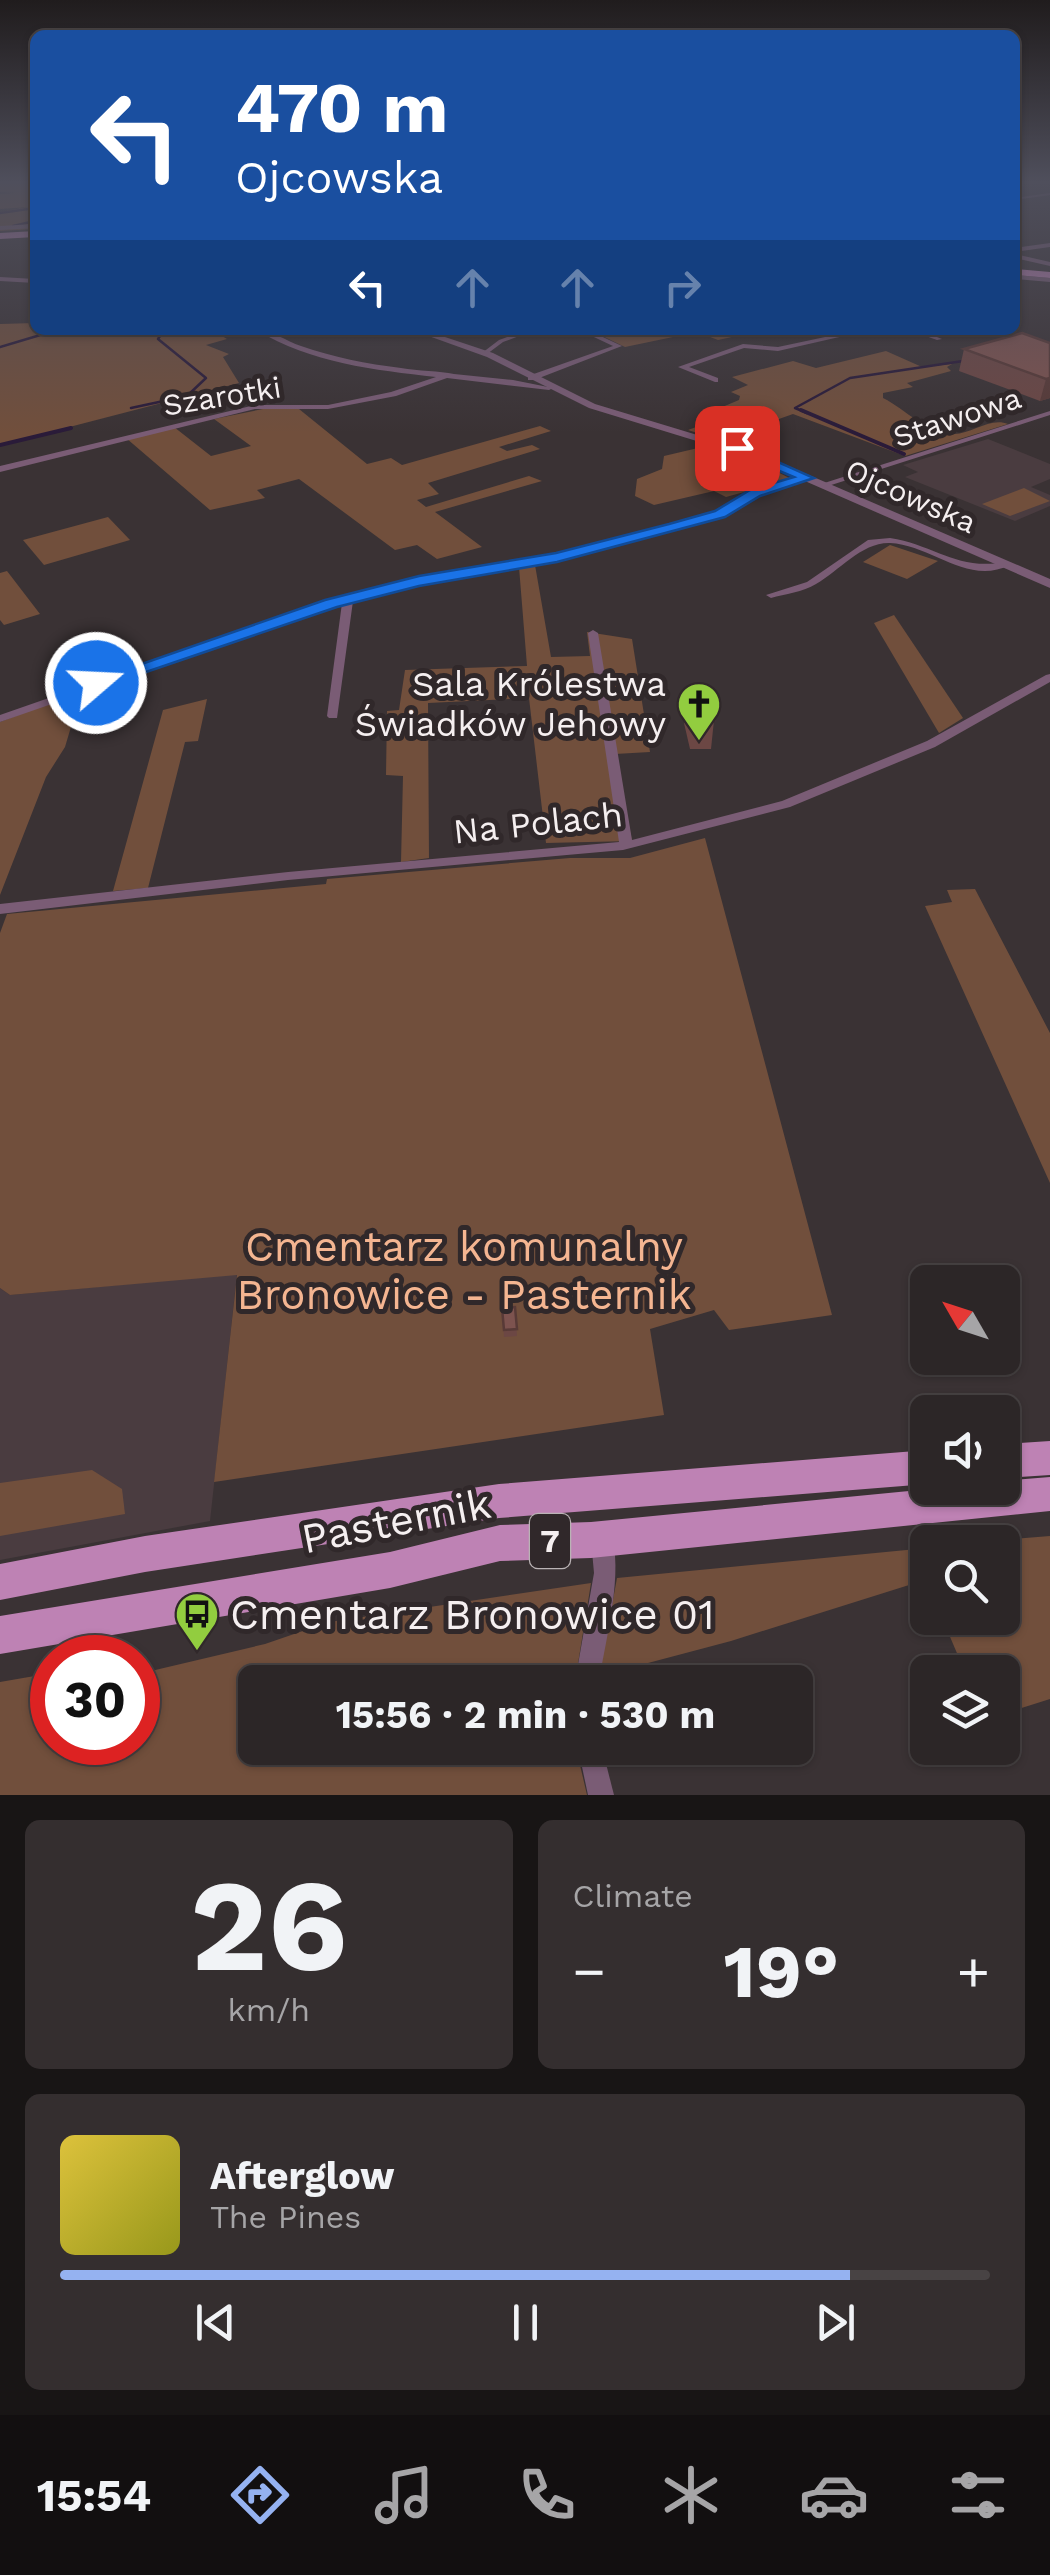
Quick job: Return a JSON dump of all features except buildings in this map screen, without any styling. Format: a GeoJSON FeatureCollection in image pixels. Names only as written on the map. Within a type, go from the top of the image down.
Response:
{"type":"FeatureCollection","features":[{"type":"Feature","properties":{"kind":"main road"},"geometry":{"type":"LineString","coordinates":[[1020,272],[1050,272]]}},
{"type":"Feature","properties":{"kind":"main road"},"geometry":{"type":"LineString","coordinates":[[1020,1460],[1050,1458]]}},
{"type":"Feature","properties":{"kind":"main road","name":"Pasternik"},"geometry":{"type":"LineString","coordinates":[[0,1582],[146,1554],[499,1501],[910,1468]]}},
{"type":"Feature","properties":{"kind":"main road","name":"Pasternik"},"geometry":{"type":"LineString","coordinates":[[0,1635],[390,1570],[500,1543],[602,1538],[1050,1494]]}},
{"type":"Feature","properties":{"kind":"street"},"geometry":{"type":"LineString","coordinates":[[0,279],[30,280]]}},
{"type":"Feature","properties":{"kind":"street"},"geometry":{"type":"LineString","coordinates":[[270,335],[358,363],[549,388]]}},
{"type":"Feature","properties":{"kind":"street","name":"Ojcowska"},"geometry":{"type":"LineString","coordinates":[[431,335],[485,353],[592,406],[737,448],[1050,584]]}},
{"type":"Feature","properties":{"kind":"street"},"geometry":{"type":"LineString","coordinates":[[485,353],[518,335]]}},
{"type":"Feature","properties":{"kind":"street"},"geometry":{"type":"LineString","coordinates":[[531,378],[619,346],[594,335]]}},
{"type":"Feature","properties":{"kind":"street"},"geometry":{"type":"LineString","coordinates":[[715,380],[682,367],[742,346],[778,349],[844,335]]}},
{"type":"Feature","properties":{"kind":"street"},"geometry":{"type":"LineString","coordinates":[[927,335],[939,339]]}},
{"type":"Feature","properties":{"kind":"street","name":"Szarotki"},"geometry":{"type":"LineString","coordinates":[[0,469],[255,407],[328,407],[393,394],[451,374]]}},
{"type":"Feature","properties":{"kind":"street","name":"Stawowa"},"geometry":{"type":"LineString","coordinates":[[822,485],[1050,413]]}},
{"type":"Feature","properties":{"kind":"street"},"geometry":{"type":"LineString","coordinates":[[0,719],[256,627],[348,599],[419,581],[557,558],[720,514],[755,493],[807,478]]}},
{"type":"Feature","properties":{"kind":"street"},"geometry":{"type":"LineString","coordinates":[[771,596],[810,584],[870,542],[882,540],[920,546],[964,569],[987,571],[1005,566]]}},
{"type":"Feature","properties":{"kind":"street"},"geometry":{"type":"LineString","coordinates":[[333,716],[348,599]]}},
{"type":"Feature","properties":{"kind":"street"},"geometry":{"type":"LineString","coordinates":[[592,633],[626,845]]}},
{"type":"Feature","properties":{"kind":"street","name":"Na Polach"},"geometry":{"type":"LineString","coordinates":[[0,909],[288,876],[626,845],[786,804],[931,744],[1050,677]]}},
{"type":"Feature","properties":{"kind":"street"},"geometry":{"type":"LineString","coordinates":[[590,1665],[606,1572],[602,1538]]}},
{"type":"Feature","properties":{"kind":"street"},"geometry":{"type":"LineString","coordinates":[[594,1765],[602,1795]]}},
{"type":"Feature","properties":{"kind":"shaded area"},"geometry":{"type":"Polygon","coordinates":[[[988,439],[1050,464],[1050,479],[1031,487],[1050,495],[1050,506],[1015,521],[905,477],[918,472],[903,465],[988,439]]]}},
{"type":"Feature","properties":{"kind":"shaded area"},"geometry":{"type":"Polygon","coordinates":[[[237,1274],[210,1521],[0,1560],[0,1288],[10,1295],[237,1274]]]}},
{"type":"Feature","properties":{"kind":"green space"},"geometry":{"type":"Polygon","coordinates":[[[30,323],[30,335],[220,335],[227,339],[206,345],[229,354],[223,357],[239,383],[0,445],[0,324],[30,323]]]}},
{"type":"Feature","properties":{"kind":"green space"},"geometry":{"type":"Polygon","coordinates":[[[600,335],[683,335],[625,347],[600,335]]]}},
{"type":"Feature","properties":{"kind":"green space"},"geometry":{"type":"Polygon","coordinates":[[[705,335],[741,335],[718,340],[705,335]]]}},
{"type":"Feature","properties":{"kind":"green space"},"geometry":{"type":"Polygon","coordinates":[[[886,351],[922,367],[952,364],[947,367],[951,371],[907,383],[913,387],[883,393],[883,398],[925,425],[954,434],[994,423],[1008,424],[905,456],[793,414],[719,440],[688,430],[718,419],[708,413],[739,400],[740,396],[731,392],[748,385],[732,377],[793,361],[816,368],[886,351]]]}},
{"type":"Feature","properties":{"kind":"green space"},"geometry":{"type":"Polygon","coordinates":[[[268,408],[299,409],[367,464],[391,458],[402,465],[540,426],[551,431],[499,447],[507,451],[532,445],[540,449],[428,483],[439,494],[417,500],[426,507],[529,476],[542,481],[435,512],[482,547],[437,559],[417,545],[395,550],[299,479],[257,490],[265,498],[210,510],[126,438],[174,427],[211,456],[251,446],[214,419],[268,408]]]}},
{"type":"Feature","properties":{"kind":"green space"},"geometry":{"type":"Polygon","coordinates":[[[698,448],[757,461],[791,479],[726,497],[714,491],[654,505],[635,496],[637,479],[662,469],[664,456],[698,448]]]}},
{"type":"Feature","properties":{"kind":"green space"},"geometry":{"type":"Polygon","coordinates":[[[1024,488],[1050,501],[1010,516],[982,504],[1024,488]]]}},
{"type":"Feature","properties":{"kind":"green space"},"geometry":{"type":"Polygon","coordinates":[[[108,517],[130,540],[44,565],[23,540],[108,517]]]}},
{"type":"Feature","properties":{"kind":"green space"},"geometry":{"type":"Polygon","coordinates":[[[890,545],[938,561],[907,579],[863,562],[890,545]]]}},
{"type":"Feature","properties":{"kind":"green space"},"geometry":{"type":"Polygon","coordinates":[[[535,565],[551,657],[590,656],[587,632],[632,639],[650,752],[615,754],[632,841],[546,843],[529,698],[428,703],[429,858],[401,862],[403,776],[386,775],[387,711],[399,710],[405,670],[527,666],[519,567],[535,565]]]}},
{"type":"Feature","properties":{"kind":"green space"},"geometry":{"type":"Polygon","coordinates":[[[7,571],[40,614],[4,625],[0,620],[0,573],[7,571]]]}},
{"type":"Feature","properties":{"kind":"green space"},"geometry":{"type":"Polygon","coordinates":[[[894,615],[963,718],[939,733],[874,623],[894,615]]]}},
{"type":"Feature","properties":{"kind":"green space"},"geometry":{"type":"Polygon","coordinates":[[[82,690],[65,747],[46,777],[0,895],[0,722],[82,690]]]}},
{"type":"Feature","properties":{"kind":"green space"},"geometry":{"type":"Polygon","coordinates":[[[207,699],[198,741],[185,742],[148,888],[113,891],[163,710],[207,699]]]}},
{"type":"Feature","properties":{"kind":"green space","name":"Cmentarz komunalny Bronowice - Pasternik"},"geometry":{"type":"Polygon","coordinates":[[[705,838],[832,1315],[729,1330],[714,1310],[650,1329],[664,1415],[214,1482],[237,1275],[10,1295],[0,1288],[0,933],[7,914],[326,884],[327,879],[570,858],[630,858],[705,838]]]}},
{"type":"Feature","properties":{"kind":"green space"},"geometry":{"type":"Polygon","coordinates":[[[975,889],[1050,1033],[1050,1183],[925,906],[952,902],[947,890],[975,889]]]}},
{"type":"Feature","properties":{"kind":"green space"},"geometry":{"type":"Polygon","coordinates":[[[92,1470],[122,1489],[125,1514],[0,1536],[0,1483],[92,1470]]]}},
{"type":"Feature","properties":{"kind":"green space"},"geometry":{"type":"Polygon","coordinates":[[[1050,1536],[1050,1699],[1020,1709],[1020,1655],[958,1655],[949,1635],[1020,1635],[1020,1539],[1050,1536]]]}},
{"type":"Feature","properties":{"kind":"green space"},"geometry":{"type":"Polygon","coordinates":[[[910,1550],[910,1585],[640,1665],[601,1665],[617,1578],[910,1550]]]}},
{"type":"Feature","properties":{"kind":"green space"},"geometry":{"type":"Polygon","coordinates":[[[591,1583],[578,1665],[238,1665],[238,1765],[580,1765],[587,1795],[0,1795],[0,1682],[30,1677],[30,1765],[160,1765],[160,1669],[265,1644],[329,1622],[591,1583]]]}},
{"type":"Feature","properties":{"kind":"waterway"},"geometry":{"type":"LineString","coordinates":[[0,347],[40,335]]}},
{"type":"Feature","properties":{"kind":"waterway"},"geometry":{"type":"LineString","coordinates":[[131,408],[187,396],[206,378],[158,339],[161,335]]}},
{"type":"Feature","properties":{"kind":"waterway"},"geometry":{"type":"LineString","coordinates":[[807,413],[795,408],[850,378],[963,361]]}},
{"type":"Feature","properties":{"kind":"waterway"},"geometry":{"type":"LineString","coordinates":[[801,410],[904,454]]}},
{"type":"Feature","properties":{"kind":"waterway"},"geometry":{"type":"LineString","coordinates":[[0,445],[71,428]]}},
{"type":"Feature","properties":{"kind":"place","name":"Sala Królestwa Świadków Jehowy"},"geometry":{"type":"Point","coordinates":[699,742]}},
{"type":"Feature","properties":{"kind":"place","name":"Cmentarz Bronowice 01"},"geometry":{"type":"Point","coordinates":[197,1652]}},
{"type":"Feature","properties":{"kind":"route"},"geometry":{"type":"LineString","coordinates":[[96,683],[256,627],[384,588],[557,558],[720,514],[755,493],[807,478],[737,448]]}}]}
